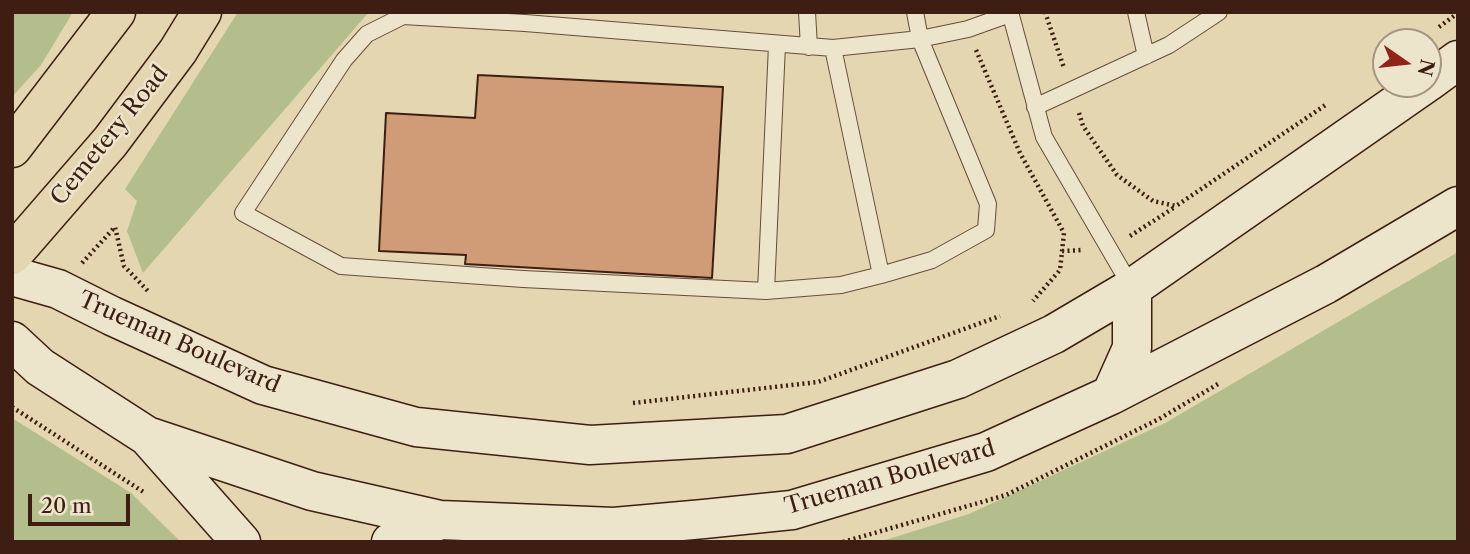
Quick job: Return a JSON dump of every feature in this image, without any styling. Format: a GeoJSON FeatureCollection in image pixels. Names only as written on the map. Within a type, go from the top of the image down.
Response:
{"type":"FeatureCollection","features":[{"type":"Feature","properties":{"kind":"main road"},"geometry":{"type":"LineString","coordinates":[[12,148],[116,12]]}},
{"type":"Feature","properties":{"kind":"main road","name":"Cemetery Road"},"geometry":{"type":"LineString","coordinates":[[12,255],[110,142],[178,51],[202,12]]}},
{"type":"Feature","properties":{"kind":"main road","name":"Trueman Boulevard"},"geometry":{"type":"LineString","coordinates":[[1442,72],[1458,60]]}},
{"type":"Feature","properties":{"kind":"main road","name":"Trueman Boulevard"},"geometry":{"type":"LineString","coordinates":[[12,276],[58,289],[263,385],[416,427],[590,445],[787,434],[958,379],[1054,334],[1132,288],[1404,98]]}},
{"type":"Feature","properties":{"kind":"main road","name":"Trueman Boulevard"},"geometry":{"type":"LineString","coordinates":[[12,341],[40,367],[147,436],[312,491],[440,520],[614,527],[792,510],[986,452],[1111,395],[1326,284],[1458,206]]}},
{"type":"Feature","properties":{"kind":"main road"},"geometry":{"type":"LineString","coordinates":[[1111,395],[1132,348],[1132,288]]}},
{"type":"Feature","properties":{"kind":"main road"},"geometry":{"type":"LineString","coordinates":[[147,436],[242,542]]}},
{"type":"Feature","properties":{"kind":"main road"},"geometry":{"type":"LineString","coordinates":[[391,542],[440,520]]}},
{"type":"Feature","properties":{"kind":"lane"},"geometry":{"type":"LineString","coordinates":[[807,12],[809,47]]}},
{"type":"Feature","properties":{"kind":"lane"},"geometry":{"type":"LineString","coordinates":[[915,12],[919,39],[988,204],[986,230],[932,260],[842,285],[766,291],[523,279],[341,266],[243,213],[344,60],[367,34],[403,16],[833,48],[919,39],[968,29],[1010,13],[1044,137],[1132,288]]}},
{"type":"Feature","properties":{"kind":"lane"},"geometry":{"type":"LineString","coordinates":[[1136,12],[1146,55]]}},
{"type":"Feature","properties":{"kind":"lane"},"geometry":{"type":"LineString","coordinates":[[1035,107],[1168,46],[1219,12]]}},
{"type":"Feature","properties":{"kind":"lane"},"geometry":{"type":"LineString","coordinates":[[766,291],[777,45]]}},
{"type":"Feature","properties":{"kind":"lane"},"geometry":{"type":"LineString","coordinates":[[833,48],[881,275]]}},
{"type":"Feature","properties":{"kind":"path"},"geometry":{"type":"LineString","coordinates":[[1045,12],[1083,126],[1117,175],[1153,201],[1176,206],[1331,102]]}},
{"type":"Feature","properties":{"kind":"path"},"geometry":{"type":"LineString","coordinates":[[12,407],[152,499]]}},
{"type":"Feature","properties":{"kind":"green space"},"geometry":{"type":"Polygon","coordinates":[[[12,12],[73,12],[41,65],[12,97],[12,12]]]}},
{"type":"Feature","properties":{"kind":"green space"},"geometry":{"type":"Polygon","coordinates":[[[238,12],[369,12],[143,273],[127,231],[137,201],[125,189],[238,12]]]}},
{"type":"Feature","properties":{"kind":"green space"},"geometry":{"type":"Polygon","coordinates":[[[1458,252],[1458,542],[879,542],[969,514],[1165,423],[1458,252]]]}},
{"type":"Feature","properties":{"kind":"green space"},"geometry":{"type":"Polygon","coordinates":[[[12,418],[131,493],[181,542],[12,542],[12,418]]]}},
{"type":"Feature","properties":{"kind":"building"},"geometry":{"type":"Polygon","coordinates":[[[478,75],[723,87],[712,278],[465,264],[466,255],[379,251],[386,113],[475,118],[478,75]]]}}]}
